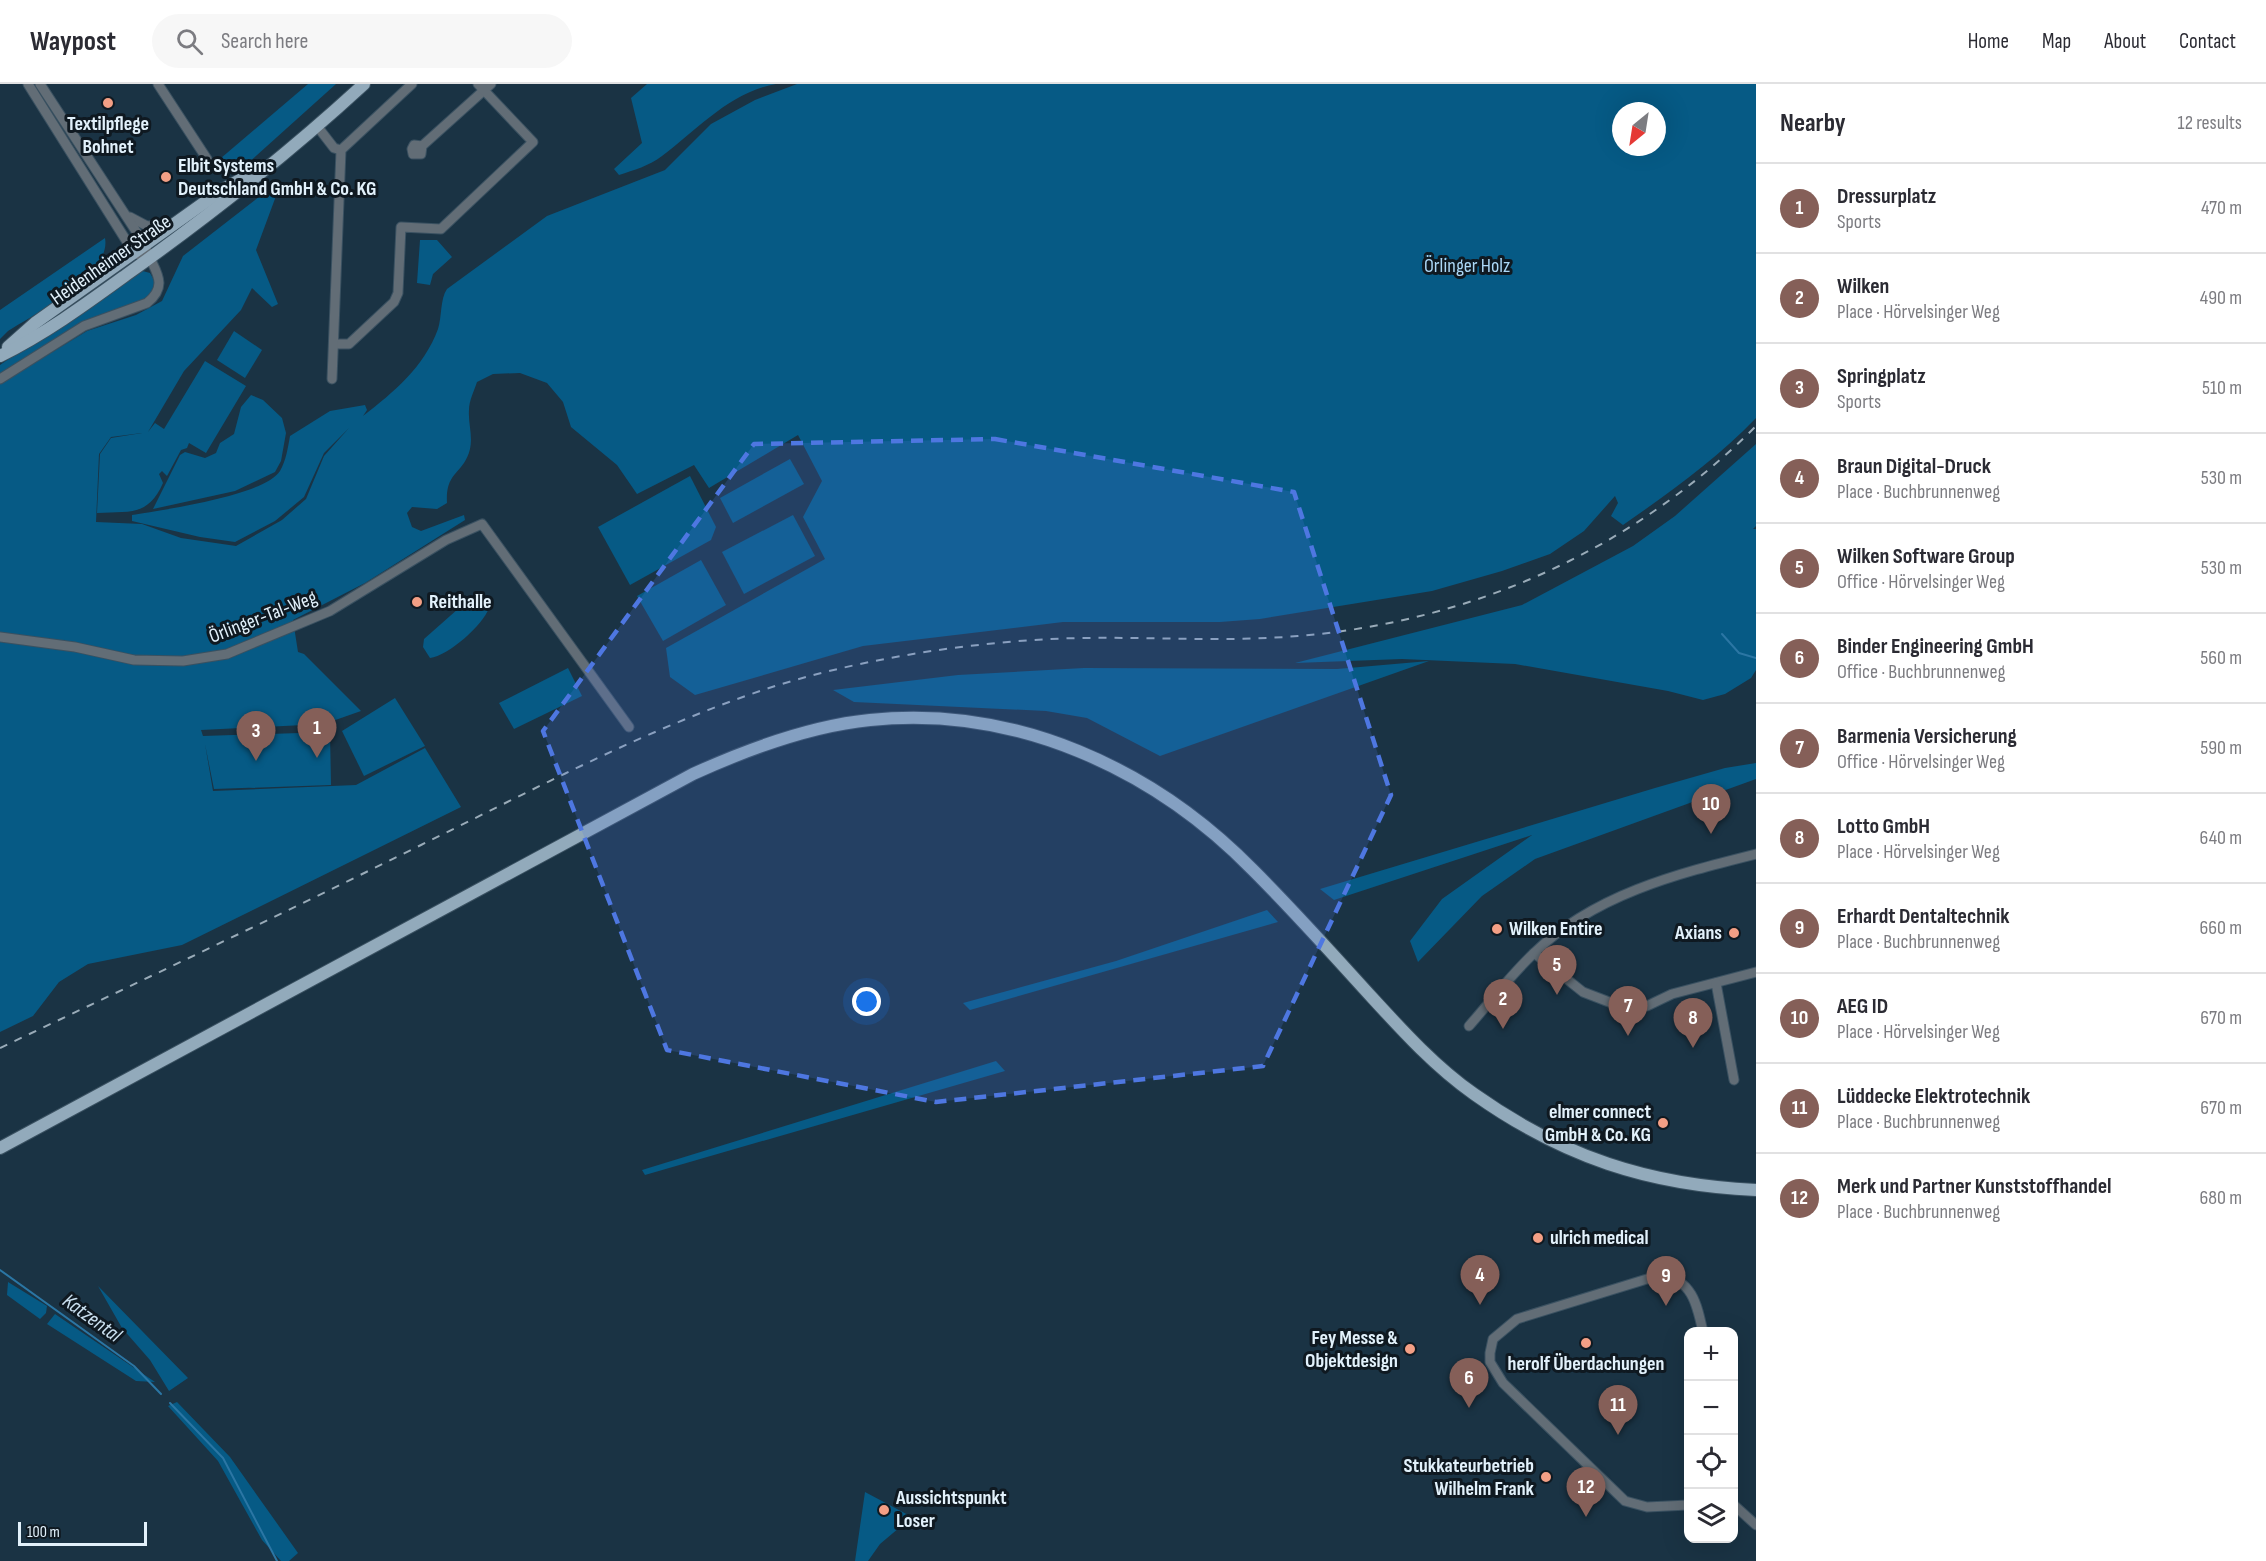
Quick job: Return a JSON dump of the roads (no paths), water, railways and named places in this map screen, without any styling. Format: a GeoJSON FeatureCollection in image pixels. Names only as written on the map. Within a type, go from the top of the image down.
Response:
{"type":"FeatureCollection","features":[{"type":"Feature","properties":{"kind":"main road","name":"Heidenheimer Straße"},"geometry":{"type":"LineString","coordinates":[[0,355],[63,319],[149,259],[224,203],[364,84]]}},
{"type":"Feature","properties":{"kind":"main road","name":"Heidenheimer Straße"},"geometry":{"type":"LineString","coordinates":[[0,355],[34,324],[229,185],[267,166]]}},
{"type":"Feature","properties":{"kind":"main road"},"geometry":{"type":"LineString","coordinates":[[0,1148],[680,780],[717,763],[789,737],[868,720],[915,718],[992,726],[1035,735],[1077,749],[1121,769],[1193,817],[1251,868],[1397,1025],[1432,1058],[1471,1092],[1541,1136],[1633,1174],[1714,1188],[1756,1190]]}},
{"type":"Feature","properties":{"kind":"street"},"geometry":{"type":"LineString","coordinates":[[0,379],[84,326],[147,303],[155,296],[159,286],[156,269],[118,226],[28,84]]}},
{"type":"Feature","properties":{"kind":"street"},"geometry":{"type":"LineString","coordinates":[[39,84],[126,214],[140,249]]}},
{"type":"Feature","properties":{"kind":"street"},"geometry":{"type":"LineString","coordinates":[[158,84],[207,159]]}},
{"type":"Feature","properties":{"kind":"street"},"geometry":{"type":"LineString","coordinates":[[332,379],[341,150],[412,84]]}},
{"type":"Feature","properties":{"kind":"street"},"geometry":{"type":"LineString","coordinates":[[334,344],[349,344],[394,302],[398,293],[401,226],[441,229],[533,142],[484,86],[423,146]]}},
{"type":"Feature","properties":{"kind":"street"},"geometry":{"type":"LineString","coordinates":[[317,126],[334,148],[341,150]]}},
{"type":"Feature","properties":{"kind":"street"},"geometry":{"type":"LineString","coordinates":[[126,214],[140,224],[151,227],[179,221]]}},
{"type":"Feature","properties":{"kind":"street"},"geometry":{"type":"LineString","coordinates":[[118,226],[124,252],[118,264]]}},
{"type":"Feature","properties":{"kind":"street","name":"Örlinger-Tal-Weg"},"geometry":{"type":"LineString","coordinates":[[0,636],[75,647],[134,660],[183,661],[227,654],[330,611],[446,540],[482,524],[629,727]]}},
{"type":"Feature","properties":{"kind":"street"},"geometry":{"type":"LineString","coordinates":[[1469,1026],[1534,953],[1583,915],[1631,890],[1756,855]]}},
{"type":"Feature","properties":{"kind":"street"},"geometry":{"type":"LineString","coordinates":[[1534,953],[1583,992],[1630,1010],[1647,1006],[1672,994],[1756,972]]}},
{"type":"Feature","properties":{"kind":"street"},"geometry":{"type":"LineString","coordinates":[[1716,984],[1734,1080]]}},
{"type":"Feature","properties":{"kind":"street"},"geometry":{"type":"LineString","coordinates":[[1684,1505],[1647,1507],[1625,1501],[1503,1383],[1490,1362],[1490,1353],[1493,1339],[1517,1319],[1659,1275],[1675,1278],[1692,1294],[1702,1327]]}},
{"type":"Feature","properties":{"kind":"street"},"geometry":{"type":"LineString","coordinates":[[1738,1509],[1756,1525]]}},
{"type":"Feature","properties":{"kind":"waterway"},"geometry":{"type":"LineString","coordinates":[[1722,634],[1739,653],[1756,658]]}},
{"type":"Feature","properties":{"kind":"waterway","name":"Katzental"},"geometry":{"type":"LineString","coordinates":[[0,1270],[134,1366],[161,1394]]}},
{"type":"Feature","properties":{"kind":"waterway","name":"Katzental"},"geometry":{"type":"LineString","coordinates":[[170,1403],[223,1458],[277,1561]]}},
{"type":"Feature","properties":{"kind":"railway"},"geometry":{"type":"LineString","coordinates":[[0,1048],[592,760],[724,704],[769,688],[837,669],[908,655],[1015,641],[1112,638],[1267,638],[1362,628],[1425,615],[1487,596],[1546,572],[1603,543],[1657,509],[1708,470],[1756,426]]}},
{"type":"Feature","properties":{"kind":"place","name":"Textilpflege Bohnet"},"geometry":{"type":"Point","coordinates":[108,103]}},
{"type":"Feature","properties":{"kind":"place","name":"Elbit Systems Deutschland GmbH & Co. KG"},"geometry":{"type":"Point","coordinates":[166,177]}},
{"type":"Feature","properties":{"kind":"place","name":"Reithalle"},"geometry":{"type":"Point","coordinates":[417,602]}},
{"type":"Feature","properties":{"kind":"place","name":"Dressurplatz"},"geometry":{"type":"Point","coordinates":[317,758]}},
{"type":"Feature","properties":{"kind":"place","name":"Springplatz"},"geometry":{"type":"Point","coordinates":[256,761]}},
{"type":"Feature","properties":{"kind":"place","name":"AEG ID"},"geometry":{"type":"Point","coordinates":[1711,834]}},
{"type":"Feature","properties":{"kind":"place","name":"Wilken Entire"},"geometry":{"type":"Point","coordinates":[1497,929]}},
{"type":"Feature","properties":{"kind":"place","name":"Axians"},"geometry":{"type":"Point","coordinates":[1734,933]}},
{"type":"Feature","properties":{"kind":"place","name":"Wilken Software Group"},"geometry":{"type":"Point","coordinates":[1557,995]}},
{"type":"Feature","properties":{"kind":"place","name":"Wilken"},"geometry":{"type":"Point","coordinates":[1503,1029]}},
{"type":"Feature","properties":{"kind":"place","name":"Barmenia Versicherung"},"geometry":{"type":"Point","coordinates":[1628,1036]}},
{"type":"Feature","properties":{"kind":"place","name":"Lotto GmbH"},"geometry":{"type":"Point","coordinates":[1693,1048]}},
{"type":"Feature","properties":{"kind":"place","name":"elmer connect GmbH & Co. KG"},"geometry":{"type":"Point","coordinates":[1663,1123]}},
{"type":"Feature","properties":{"kind":"place","name":"ulrich medical"},"geometry":{"type":"Point","coordinates":[1538,1238]}},
{"type":"Feature","properties":{"kind":"place","name":"Braun Digital-Druck"},"geometry":{"type":"Point","coordinates":[1480,1305]}},
{"type":"Feature","properties":{"kind":"place","name":"Erhardt Dentaltechnik"},"geometry":{"type":"Point","coordinates":[1666,1306]}},
{"type":"Feature","properties":{"kind":"place","name":"herolf Überdachungen"},"geometry":{"type":"Point","coordinates":[1586,1343]}},
{"type":"Feature","properties":{"kind":"place","name":"Fey Messe & Objektdesign"},"geometry":{"type":"Point","coordinates":[1410,1349]}},
{"type":"Feature","properties":{"kind":"place","name":"Binder Engineering GmbH"},"geometry":{"type":"Point","coordinates":[1469,1408]}},
{"type":"Feature","properties":{"kind":"place","name":"Lüddecke Elektrotechnik"},"geometry":{"type":"Point","coordinates":[1618,1435]}},
{"type":"Feature","properties":{"kind":"place","name":"Stukkateurbetrieb Wilhelm Frank"},"geometry":{"type":"Point","coordinates":[1546,1477]}},
{"type":"Feature","properties":{"kind":"place","name":"Aussichtspunkt Loser"},"geometry":{"type":"Point","coordinates":[884,1510]}},
{"type":"Feature","properties":{"kind":"place","name":"Merk und Partner Kunststoffhandel"},"geometry":{"type":"Point","coordinates":[1586,1517]}},
{"type":"Feature","properties":{"kind":"park label","name":"Örlinger Holz"},"geometry":{"type":"Point","coordinates":[1467,266]}}]}
